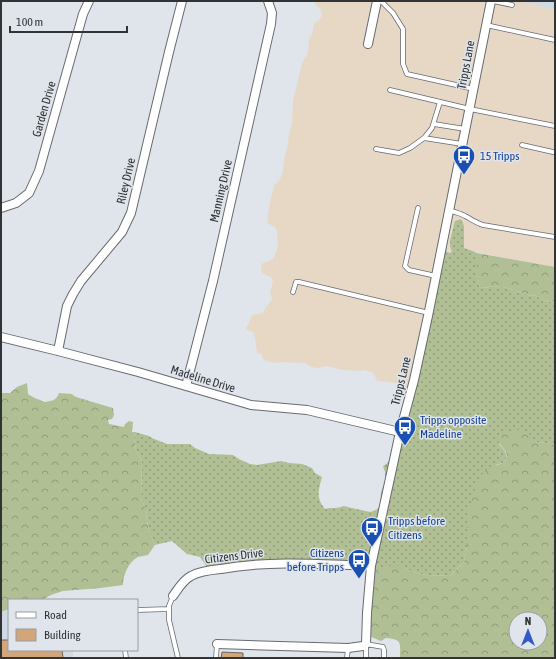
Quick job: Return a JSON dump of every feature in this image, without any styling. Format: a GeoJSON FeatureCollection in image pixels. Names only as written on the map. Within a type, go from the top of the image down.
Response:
{"type":"FeatureCollection","features":[{"type":"Feature","properties":{"kind":"street","name":"Garden Drive"},"geometry":{"type":"LineString","coordinates":[[1,208],[16,203],[29,193],[39,171],[83,14],[89,1]]}},
{"type":"Feature","properties":{"kind":"street","name":"Riley Drive"},"geometry":{"type":"LineString","coordinates":[[58,351],[67,306],[73,294],[81,281],[122,232],[131,213],[182,1]]}},
{"type":"Feature","properties":{"kind":"street","name":"Manning Drive"},"geometry":{"type":"LineString","coordinates":[[186,386],[212,281],[271,24],[272,13],[268,1]]}},
{"type":"Feature","properties":{"kind":"street"},"geometry":{"type":"LineString","coordinates":[[368,44],[377,1]]}},
{"type":"Feature","properties":{"kind":"street","name":"Tripps Lane"},"geometry":{"type":"LineString","coordinates":[[366,644],[371,566],[400,432],[414,380],[437,276],[492,1]]}},
{"type":"Feature","properties":{"kind":"street","name":"Madeline Drive"},"geometry":{"type":"LineString","coordinates":[[1,338],[58,351],[251,405],[307,410],[400,432]]}},
{"type":"Feature","properties":{"kind":"street","name":"Citizens Drive"},"geometry":{"type":"LineString","coordinates":[[173,596],[185,580],[191,576],[208,571],[239,566],[299,563],[371,566]]}},
{"type":"Feature","properties":{"kind":"street"},"geometry":{"type":"LineString","coordinates":[[217,644],[348,648],[363,646],[366,644]]}},
{"type":"Feature","properties":{"kind":"lane"},"geometry":{"type":"LineString","coordinates":[[382,1],[393,13],[403,29],[403,64],[407,74],[474,89]]}},
{"type":"Feature","properties":{"kind":"lane"},"geometry":{"type":"LineString","coordinates":[[492,1],[512,5]]}},
{"type":"Feature","properties":{"kind":"lane"},"geometry":{"type":"LineString","coordinates":[[486,25],[555,40]]}},
{"type":"Feature","properties":{"kind":"lane"},"geometry":{"type":"LineString","coordinates":[[390,90],[470,109],[555,126]]}},
{"type":"Feature","properties":{"kind":"lane"},"geometry":{"type":"LineString","coordinates":[[376,149],[399,153],[410,148],[424,138],[434,124],[440,102]]}},
{"type":"Feature","properties":{"kind":"lane"},"geometry":{"type":"LineString","coordinates":[[434,124],[466,129]]}},
{"type":"Feature","properties":{"kind":"lane"},"geometry":{"type":"LineString","coordinates":[[424,138],[463,144]]}},
{"type":"Feature","properties":{"kind":"lane"},"geometry":{"type":"LineString","coordinates":[[522,145],[553,152]]}},
{"type":"Feature","properties":{"kind":"lane"},"geometry":{"type":"LineString","coordinates":[[418,208],[405,266],[409,270],[437,276]]}},
{"type":"Feature","properties":{"kind":"lane"},"geometry":{"type":"LineString","coordinates":[[450,211],[465,216],[476,223],[483,225],[555,237]]}},
{"type":"Feature","properties":{"kind":"lane"},"geometry":{"type":"LineString","coordinates":[[293,292],[296,282],[300,282],[429,313]]}},
{"type":"Feature","properties":{"kind":"lane","name":"Citizens Drive"},"geometry":{"type":"LineString","coordinates":[[173,596],[169,606],[168,620],[178,658]]}},
{"type":"Feature","properties":{"kind":"lane"},"geometry":{"type":"LineString","coordinates":[[138,610],[169,609]]}},
{"type":"Feature","properties":{"kind":"lane"},"geometry":{"type":"LineString","coordinates":[[216,658],[217,644]]}},
{"type":"Feature","properties":{"kind":"lane"},"geometry":{"type":"LineString","coordinates":[[366,658],[366,644],[383,648],[384,658]]}},
{"type":"Feature","properties":{"kind":"lane"},"geometry":{"type":"LineString","coordinates":[[348,648],[348,658]]}},
{"type":"Feature","properties":{"kind":"shaded area"},"geometry":{"type":"Polygon","coordinates":[[[315,1],[520,1],[555,10],[555,267],[485,254],[464,248],[464,226],[462,223],[455,221],[450,244],[452,251],[450,253],[447,252],[445,242],[412,393],[403,391],[397,383],[377,381],[372,372],[364,370],[343,370],[327,366],[318,368],[311,367],[306,363],[274,363],[264,360],[261,354],[257,352],[253,332],[247,330],[246,328],[252,315],[262,313],[273,298],[270,294],[273,280],[271,277],[262,273],[261,264],[273,259],[278,247],[277,231],[275,227],[267,223],[270,202],[274,186],[280,179],[283,171],[292,123],[293,101],[302,63],[308,53],[309,38],[312,35],[314,24],[321,18],[322,15],[320,9],[315,4],[315,1]]]}},
{"type":"Feature","properties":{"kind":"shaded area"},"geometry":{"type":"Polygon","coordinates":[[[520,1],[555,1],[555,10],[520,1]]]}},
{"type":"Feature","properties":{"kind":"shaded area"},"geometry":{"type":"Polygon","coordinates":[[[8,609],[8,651],[73,651],[73,658],[1,658],[1,612],[8,609]]]}},
{"type":"Feature","properties":{"kind":"green space"},"geometry":{"type":"Polygon","coordinates":[[[461,219],[464,226],[464,248],[477,253],[477,275],[480,288],[501,286],[536,296],[549,302],[555,301],[555,445],[534,442],[499,444],[505,452],[505,462],[496,465],[467,547],[464,562],[450,576],[426,575],[412,572],[404,567],[373,569],[297,562],[209,570],[200,557],[187,554],[172,541],[155,545],[149,531],[146,509],[141,499],[142,461],[136,451],[134,437],[135,432],[167,444],[190,444],[195,448],[209,454],[233,455],[250,464],[257,465],[281,461],[302,464],[312,468],[315,473],[322,477],[319,498],[325,509],[343,506],[370,512],[376,510],[380,506],[381,492],[385,482],[385,472],[383,466],[387,464],[391,457],[395,437],[402,433],[445,241],[447,252],[450,253],[452,251],[450,241],[454,224],[455,221],[461,219]]]}},
{"type":"Feature","properties":{"kind":"green space"},"geometry":{"type":"Polygon","coordinates":[[[477,253],[555,267],[555,301],[549,302],[536,296],[501,286],[480,288],[477,275],[477,253]]]}},
{"type":"Feature","properties":{"kind":"green space"},"geometry":{"type":"Polygon","coordinates":[[[27,383],[28,394],[44,402],[57,398],[59,393],[72,394],[79,398],[113,408],[114,415],[112,419],[108,420],[109,424],[124,427],[129,421],[133,422],[132,432],[135,432],[134,437],[136,451],[142,461],[141,499],[146,509],[149,531],[155,545],[148,555],[138,557],[129,565],[125,573],[123,585],[63,591],[44,599],[8,599],[8,609],[1,612],[1,393],[10,393],[17,387],[27,383]]]}},
{"type":"Feature","properties":{"kind":"green space"},"geometry":{"type":"Polygon","coordinates":[[[522,430],[529,433],[533,442],[555,445],[555,658],[400,658],[400,645],[398,641],[386,638],[381,641],[369,636],[373,569],[395,565],[404,567],[412,572],[426,575],[450,576],[464,562],[467,547],[468,513],[476,486],[482,474],[490,468],[505,462],[507,455],[497,439],[502,433],[522,430]]]}},
{"type":"Feature","properties":{"kind":"building"},"geometry":{"type":"Polygon","coordinates":[[[1,640],[8,640],[8,651],[62,651],[63,658],[1,658],[1,640]]]}},
{"type":"Feature","properties":{"kind":"building"},"geometry":{"type":"Polygon","coordinates":[[[222,652],[243,653],[243,658],[221,658],[222,652]]]}},
{"type":"Feature","properties":{"kind":"place","name":"15 Tripps"},"geometry":{"type":"Point","coordinates":[464,176]}},
{"type":"Feature","properties":{"kind":"place","name":"Tripps opposite Madeline"},"geometry":{"type":"Point","coordinates":[405,446]}},
{"type":"Feature","properties":{"kind":"place","name":"Tripps before Citizens"},"geometry":{"type":"Point","coordinates":[372,548]}},
{"type":"Feature","properties":{"kind":"place","name":"Citizens before Tripps"},"geometry":{"type":"Point","coordinates":[359,580]}}]}
